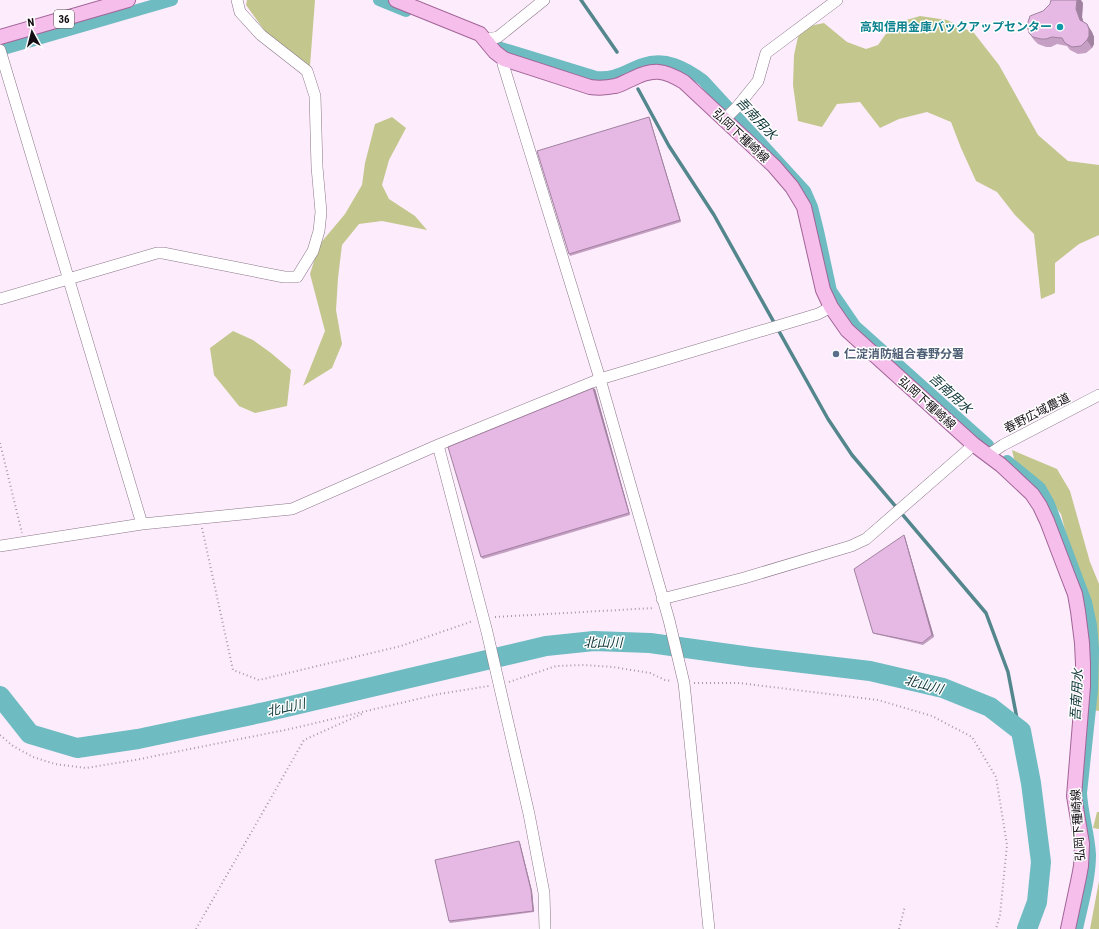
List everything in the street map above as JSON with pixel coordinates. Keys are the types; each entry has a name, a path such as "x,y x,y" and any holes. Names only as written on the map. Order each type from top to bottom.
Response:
{"main road":[{"name":"36","path":"0,37 128,0"},
{"path":"396,0 480,34 500,56"},
{"name":"弘岡下種崎線","path":"500,56 590,87 603,88 616,86 644,73 658,72 671,74 684,82 726,118 774,166 792,187 804,207 823,290 831,307 847,330 973,444 1001,465 1022,484 1032,494 1040,506 1074,594 1082,643 1083,686 1074,796 1082,844 1079,877 1068,929"}],"street":[{"path":"0,299 157,253 284,277 296,277 301,271 317,238 321,212 317,167 315,96 307,71 262,35 240,12 237,0"},
{"path":"485,41 498,37 544,0"},
{"path":"726,118 758,81 766,53 837,0"},
{"path":"1,53 142,524"},
{"path":"500,56 600,379 669,620 684,683 709,929"},
{"path":"0,546 142,524 292,509 438,445 600,379 818,314 831,307"},
{"name":"春野広域農道","path":"988,455 1003,445 1099,396"},
{"path":"664,603 851,546 866,539 973,444"},
{"path":"438,445 488,632 529,814 544,893 545,929"}],"path":[{"path":"0,443 23,543"},
{"path":"200,519 233,670 259,680 401,646 484,618 643,608 664,603"},
{"path":"0,735 13,746 33,757 56,764 86,768 135,760 290,729 498,681 526,677 556,666 584,665 613,667 650,673 665,680 684,683 740,683 878,700 932,716 972,737 996,777 1007,844 1000,915 996,929"},
{"path":"196,929 304,740 369,711"},
{"path":"899,929 905,906"}],"green space":[{"path":"247,0 315,0 310,66 270,38 246,5"},
{"path":"920,16 947,20 974,33 999,65 1038,135 1068,161 1099,165 1099,235 1079,244 1055,263 1055,293 1041,299 1034,234 1015,215 997,192 976,181 951,122 927,112 899,119 880,128 860,102 837,104 822,127 798,121 793,85 794,55 800,28 824,23 847,42 866,49 878,45 893,24"},
{"path":"392,117 406,128 389,160 382,185 389,199 415,216 427,230 382,221 359,224 342,245 336,310 342,344 332,368 303,386 325,331 310,274 319,245 345,214 362,185 365,163 375,124"},
{"path":"233,331 253,340 291,370 287,406 255,413 239,406 214,375 210,348"},
{"path":"1012,450 1057,469 1070,491 1090,562 1099,584 1099,711 1093,710 1092,671 1094,629 1083,581 1069,546 1061,514 1036,482 1014,459"},
{"path":"1097,812 1099,812 1099,829 1093,828"},
{"path":"1099,881 1099,929 1090,929"}],"building":[{"name":"高知信用金庫バックアップセンター","path":"1051,0 1077,0 1076,9 1080,20 1087,24 1089,29 1089,36 1081,46 1072,47 1065,43 1062,38 1052,37 1041,39 1033,37 1029,33 1027,25 1030,16 1043,11 1050,4"},
{"path":"649,117 680,220 569,254 537,151"},
{"path":"593,388 629,513 481,557 448,447"},
{"path":"904,535 932,635 922,643 873,633 854,569"},
{"path":"519,841 531,890 533,911 449,921 435,860"}],"waterway":[{"name":"吾南用水","path":"0,50 172,0"},
{"name":"吾南用水","path":"379,0 406,11"},
{"path":"581,0 617,52"},
{"name":"吾南用水","path":"488,44 596,77 609,77 643,64 659,61 682,67 703,80 805,191 812,207 831,291 855,326 988,445"},
{"path":"638,89 669,146 714,215 828,419 852,455 986,613 1008,672 1018,724 1021,731"},
{"name":"吾南用水","path":"1007,461 1040,488 1049,504 1086,602 1091,625 1093,649 1092,690 1081,793 1090,864 1077,929"},
{"name":"北山川","path":"0,696 30,734 77,748 138,739 265,712 546,646 594,641 650,643 870,671 943,688 990,707 1021,731 1031,783 1041,862 1037,902 1027,929"}],"place":[{"name":"高知信用金庫バックアップセンター","path":"1060,27"},
{"name":"仁淀消防組合春野分署","path":"836,354"}]}
